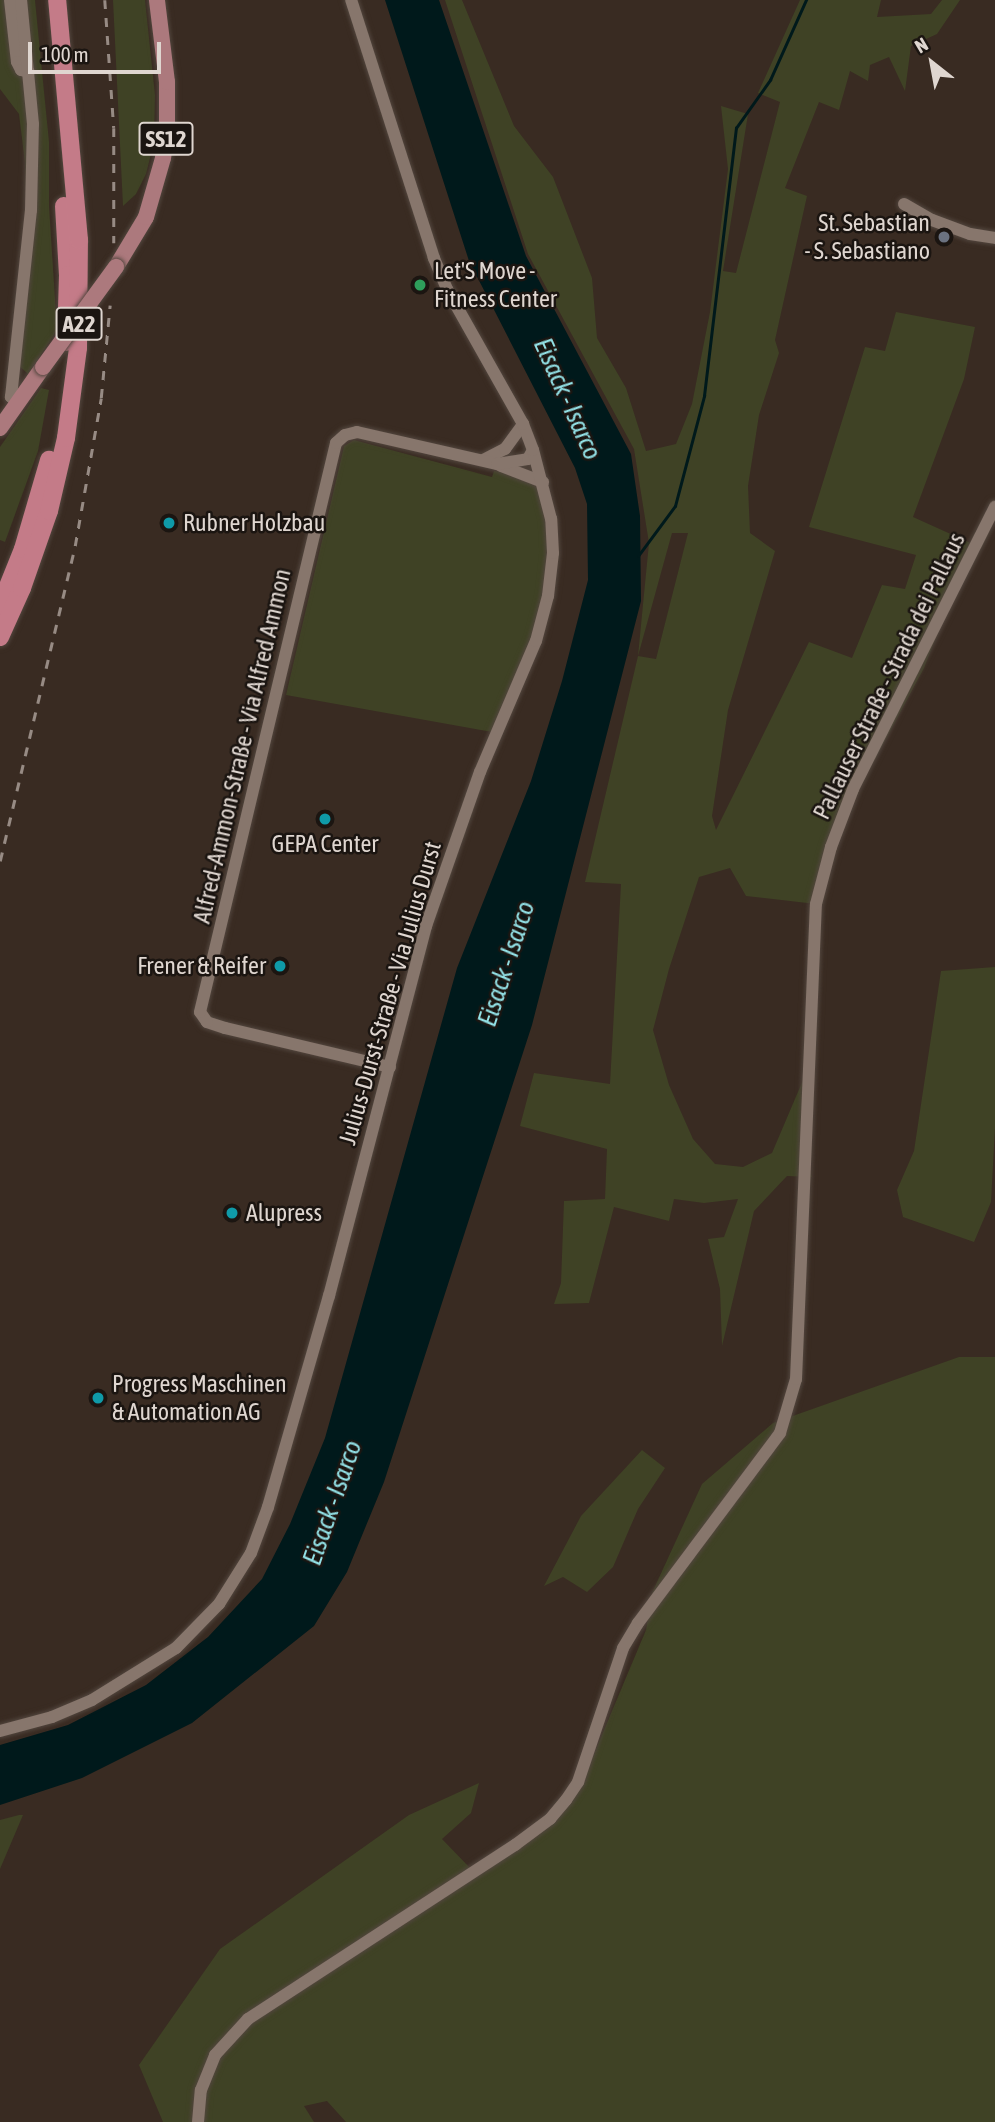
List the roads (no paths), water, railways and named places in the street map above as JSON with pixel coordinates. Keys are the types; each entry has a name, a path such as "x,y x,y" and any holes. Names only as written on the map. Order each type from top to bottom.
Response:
{"highway":[{"name":"A22","path":"0,606 23,550 46,472 66,350 66,230 44,0"},
{"name":"A22","path":"0,637 22,588 49,511 66,438 78,348 79,240 57,0"}],"main road":[{"name":"SS12","path":"0,428 116,267 146,217 163,158 167,132 167,82 157,0"}],"street":[{"path":"10,0 18,62 21,70 29,72"},
{"path":"18,402 11,397 31,210 33,124 21,0"},
{"name":"Julius-Durst-Straße - Via Julius Durst","path":"0,1731 77,1706 145,1670 201,1625 236,1580 251,1553 268,1507 329,1296 426,926 450,856 536,640 548,596 553,553 551,519 533,450 523,424 447,289 434,258 351,0"},
{"path":"904,204 970,234 995,238"},
{"path":"523,424 497,460 543,482"},
{"name":"Alfred-Ammon-Straße - Via Alfred Ammon","path":"390,1067 225,1028 207,1022 200,1012 336,443 345,435 358,432 481,460 497,460 525,446 533,450"},
{"name":"Pallauser Straße - Strada dei Pallaus","path":"198,2122 201,2090 215,2055 248,2019 515,1845 550,1819 578,1782 623,1648 644,1614 780,1433 796,1379 816,904 831,848 853,789 995,507"}],"water":[{"name":"Eisack - Isarco","path":"385,0 439,0 526,256 631,454 640,516 641,601 532,1025 384,1482 347,1572 314,1626 192,1723 82,1778 0,1805 0,1745 68,1725 146,1685 208,1637 262,1579 290,1524 325,1438 457,968 531,781 562,681 588,580 587,504 575,468 469,261"}],"waterway":[{"path":"638,556 675,506 704,396 736,128 770,80 806,0"}],"railway":[{"path":"105,0 114,128 114,243"},
{"path":"0,861 75,546 101,398 110,305"}],"place":[{"name":"St. Sebastian - S. Sebastiano","path":"944,237"},
{"name":"Let'S Move - Fitness Center","path":"420,285"},
{"name":"Rubner Holzbau","path":"169,523"},
{"name":"GEPA Center","path":"325,819"},
{"name":"Frener & Reifer","path":"280,966"},
{"name":"Alupress","path":"232,1213"},
{"name":"Progress Maschinen & Automation AG","path":"98,1398"}]}
